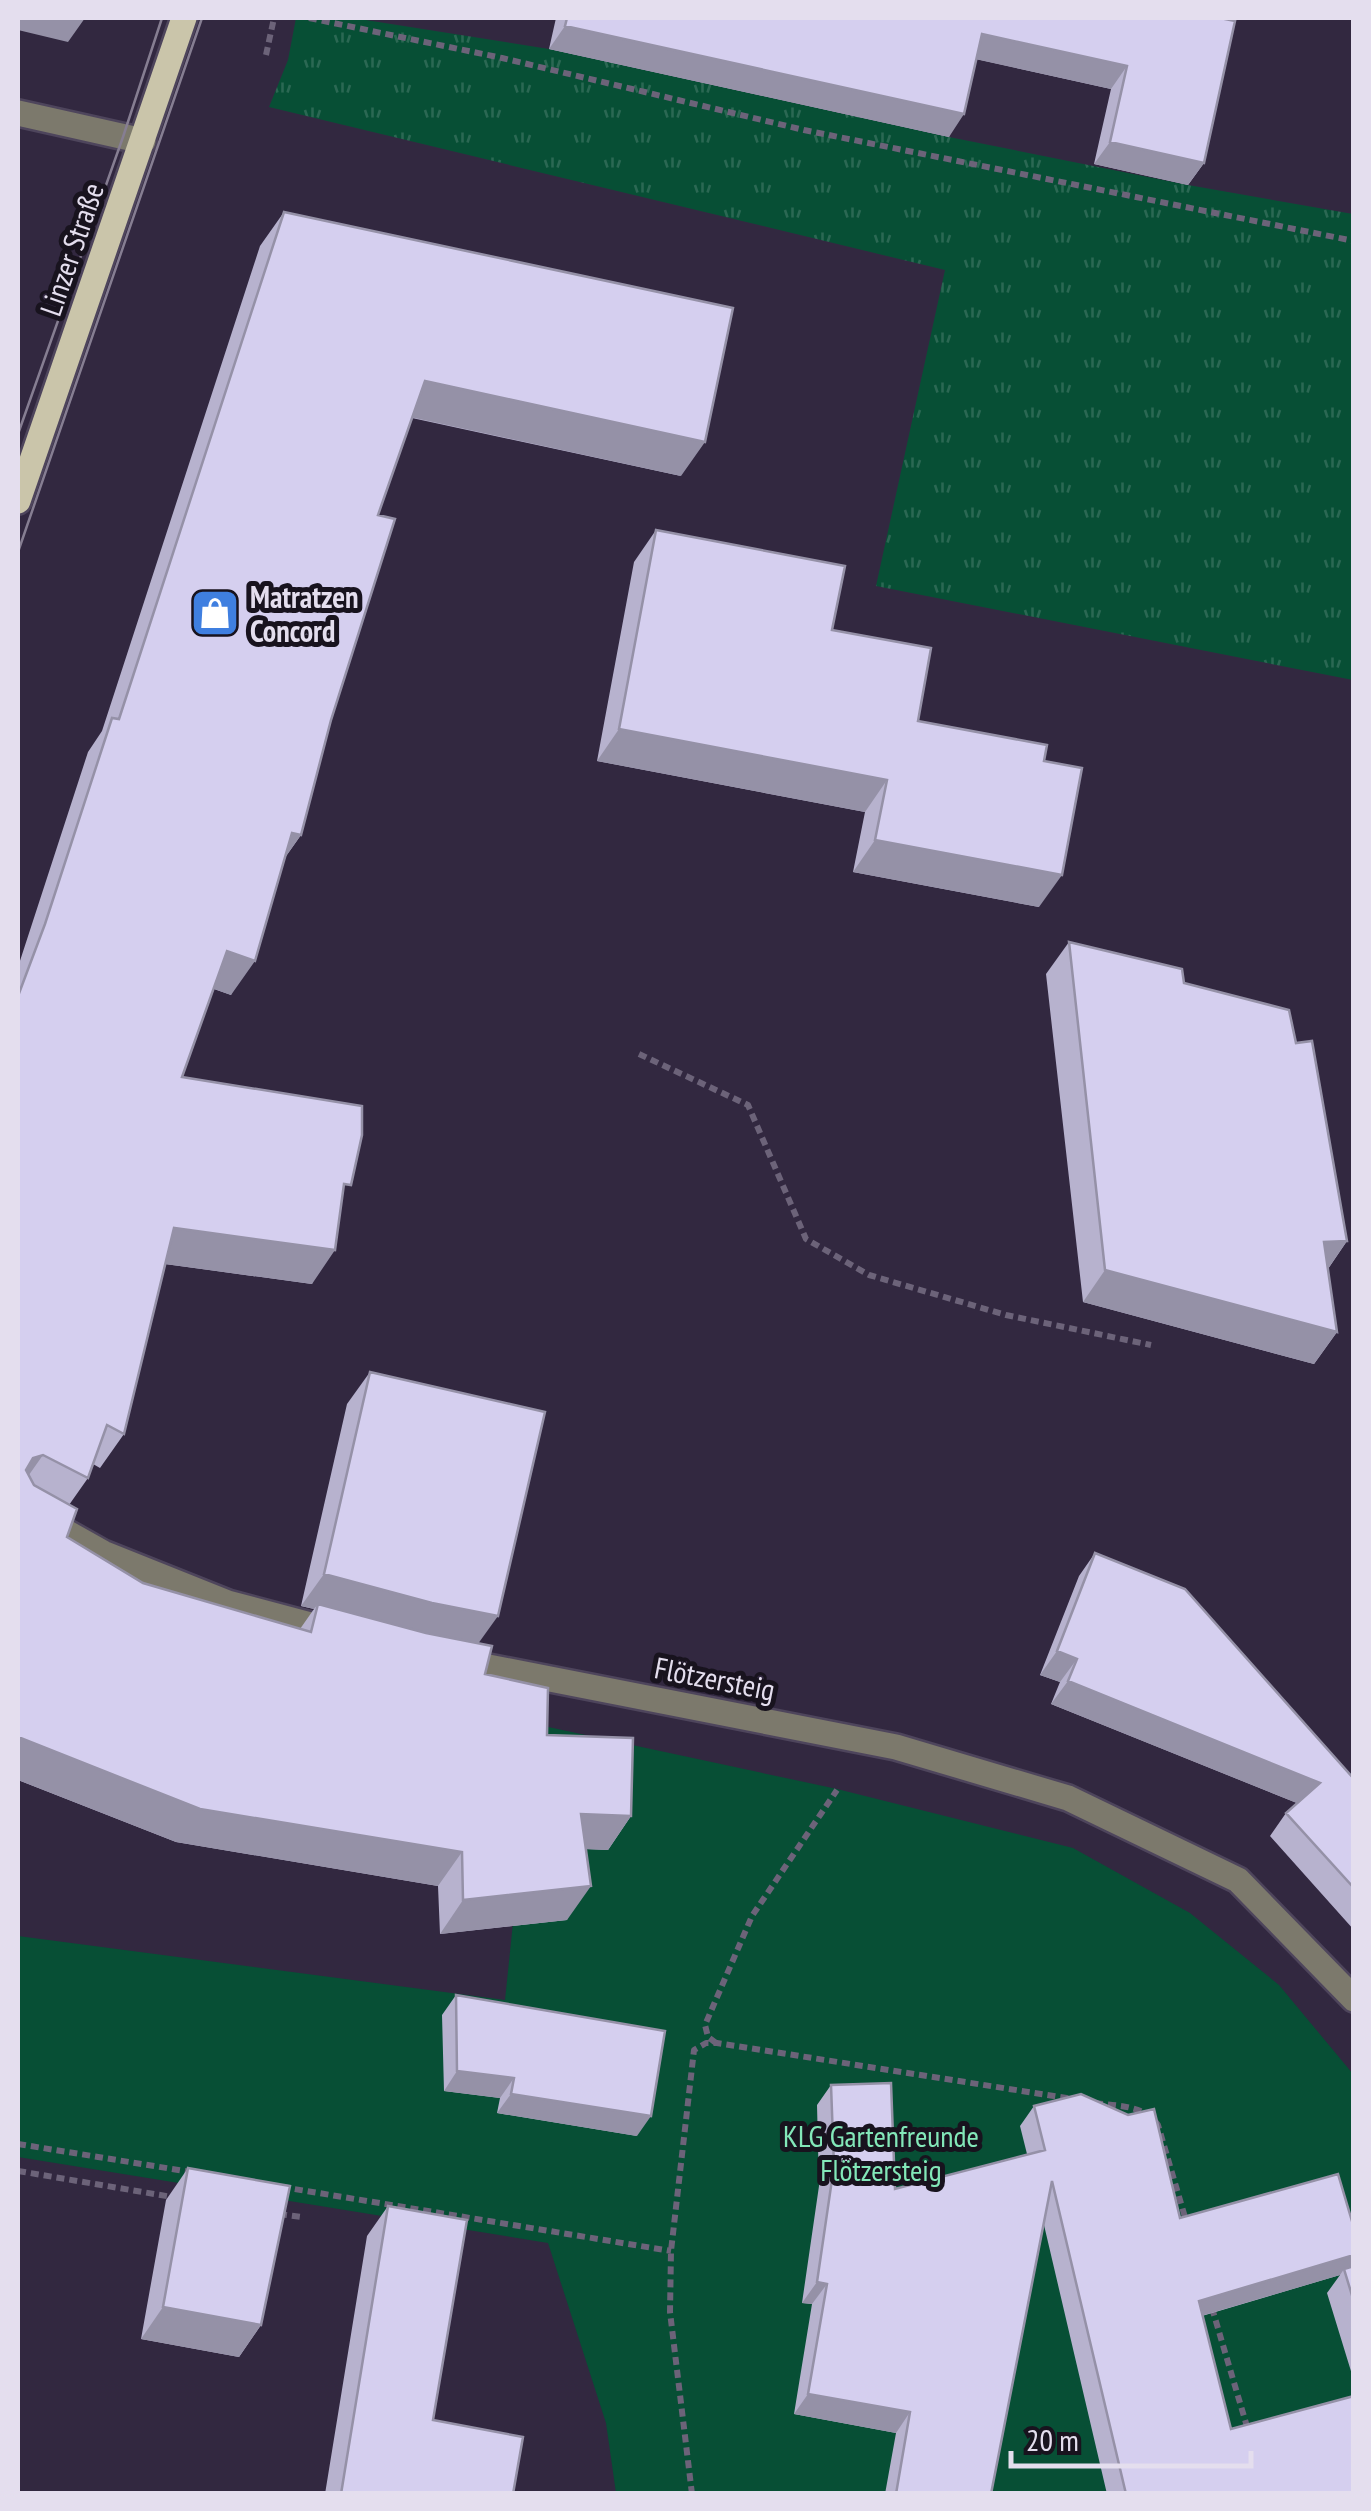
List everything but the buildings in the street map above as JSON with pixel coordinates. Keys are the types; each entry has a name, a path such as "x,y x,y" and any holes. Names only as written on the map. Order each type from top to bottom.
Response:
{"main road":[{"name":"Linzer Straße","path":"18,500 184,18"}],"street":[{"path":"18,112 143,140"},
{"path":"18,1505 103,1554 228,1603 353,1636"},
{"name":"Flötzersteig","path":"426,1655 896,1747 1068,1798 1238,1880 1354,1999"}],"path":[{"path":"266,54 274,18"},
{"path":"309,18 502,58 804,130 1354,241"},
{"path":"639,1054 748,1105 806,1238 869,1275 1006,1315 1151,1345"},
{"path":"717,2043 708,2037 705,2025 752,1916 837,1790 850,1737"},
{"path":"692,2494 670,2312 671,2250 694,2050 706,2043 1139,2110 1151,2115 1158,2125 1190,2236"},
{"path":"18,2144 210,2176"},
{"path":"18,2171 184,2199"},
{"path":"267,2185 671,2250"},
{"path":"263,2211 302,2217"},
{"path":"1206,2291 1250,2438"}],"green space":[{"path":"296,18 353,18 549,49 949,137 1353,214 1353,680 876,586 945,270 269,107 288,60"},
{"name":"KLG Gartenfreunde Flötzersteig","path":"525,1722 837,1789 1073,1848 1190,1913 1279,1985 1353,2074 1353,2493 616,2493 606,2423 548,2243 18,2157 18,1936 505,2000 520,1855"}],"tram line":[{"path":"18,434 162,18"},
{"path":"18,552 202,18"}],"place":[{"name":"Matratzen Concord","path":"215,613"}]}
